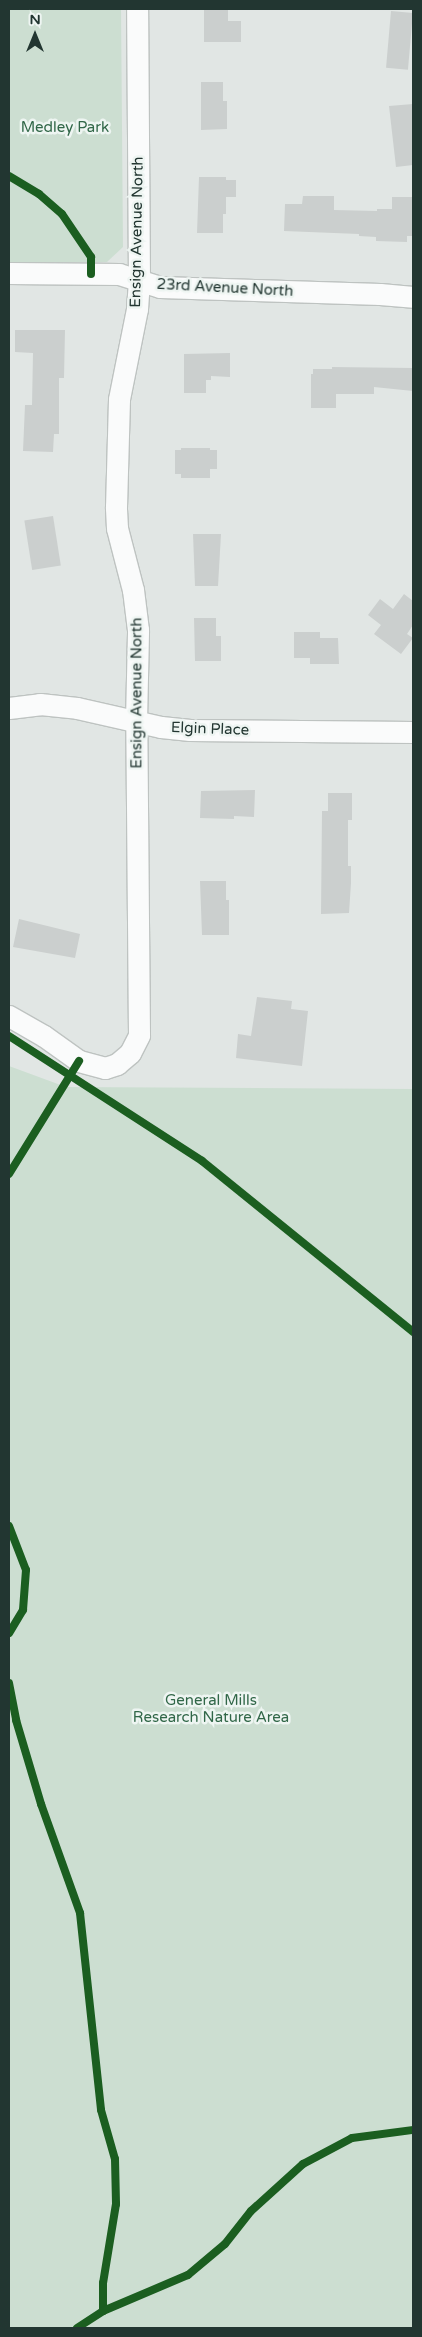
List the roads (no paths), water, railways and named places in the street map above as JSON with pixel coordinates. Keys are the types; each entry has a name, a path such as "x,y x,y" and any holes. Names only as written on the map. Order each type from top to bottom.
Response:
{"street":[{"name":"Ensign Avenue North","path":"9,1016 44,1036 79,1061 105,1068 117,1064 130,1052 139,1035 136,721 137,612 117,528 116,507 119,398 137,308 139,280 137,9"},
{"name":"23rd Avenue North","path":"9,274 119,274 160,287 380,294 413,297"},
{"name":"Elgin Place","path":"9,708 40,704 77,708 161,727 190,730 413,732"}],"park label":[{"name":"Medley Park","path":"65,128"},
{"name":"General Mills Research Nature Area","path":"211,1708"}]}
